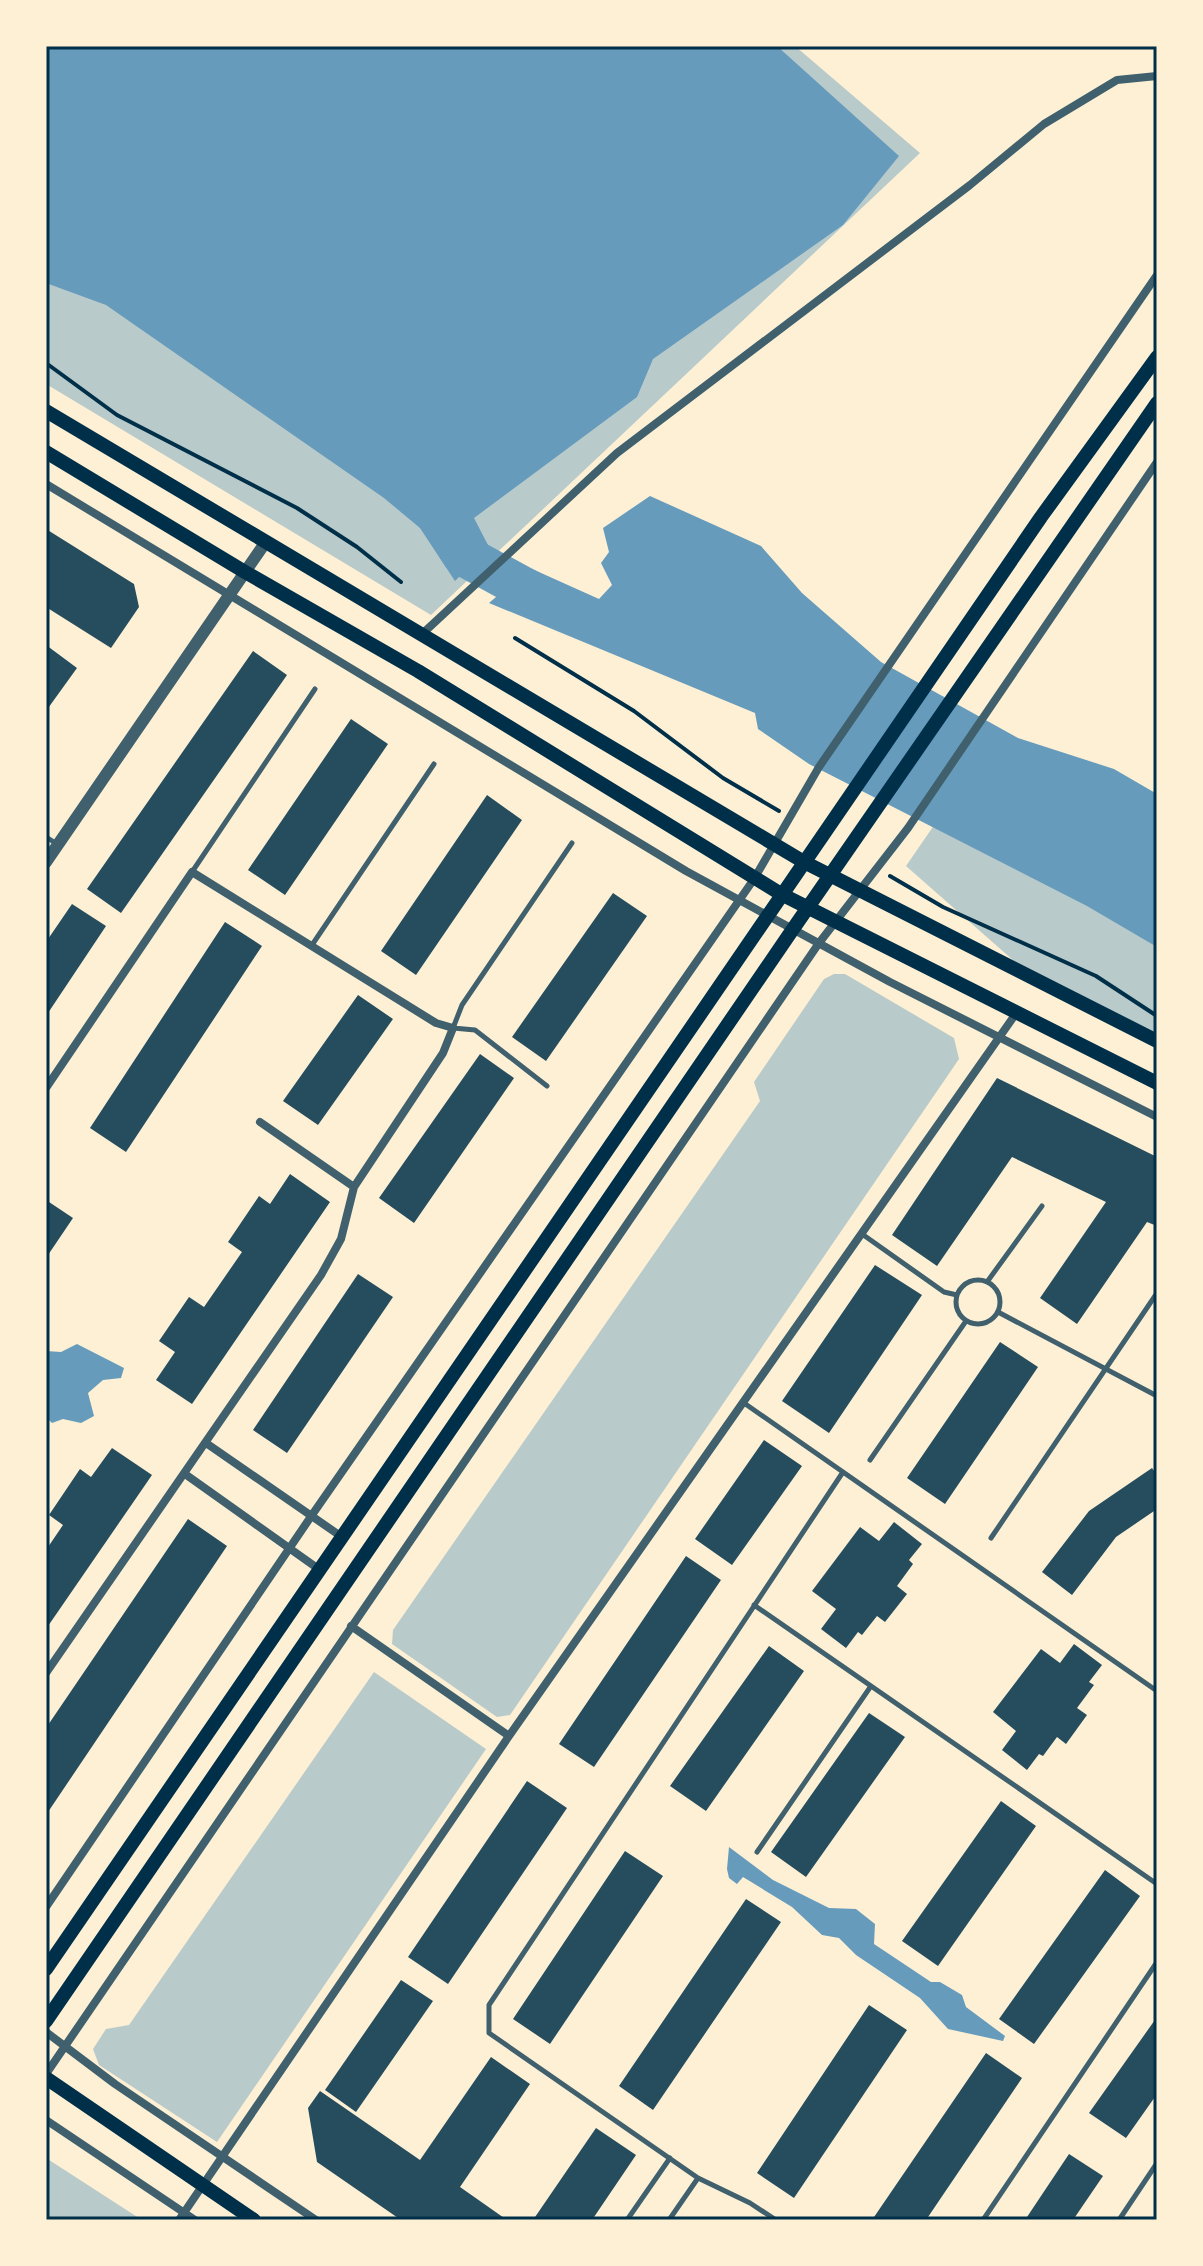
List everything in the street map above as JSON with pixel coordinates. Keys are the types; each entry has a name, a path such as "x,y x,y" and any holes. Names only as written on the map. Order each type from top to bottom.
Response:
{"main road":[{"path":"46,1969 781,894 1041,517 1157,357"},
{"path":"46,2021 807,908 1157,403"},
{"path":"46,411 804,862 1157,1041"},
{"path":"46,452 245,572 418,671 754,879 1157,1083"},
{"path":"46,2076 254,2220"}],"street":[{"path":"421,635 617,453 970,185 1044,124 1117,80 1157,76"},
{"path":"46,1907 312,1515 754,879 819,767 1157,275"},
{"path":"46,2076 819,943 908,828 1157,462"},
{"path":"46,484 686,871 890,982 1157,1117"},
{"path":"46,862 265,543"},
{"path":"46,1088 192,872 436,1023 453,1028 443,1053 354,1187 341,1239 321,1275 46,1673"},
{"path":"179,2220 509,1736 1018,1012"},
{"path":"260,1122 354,1187"},
{"path":"206,1443 342,1537"},
{"path":"185,1474 320,1570"},
{"path":"351,1626 509,1736"},
{"path":"46,2032 115,2084 316,2220"},
{"path":"46,2120 195,2220"}],"lane":[{"path":"192,872 315,689"},
{"path":"312,945 434,764"},
{"path":"46,837 58,845"},
{"path":"547,1086 475,1030 453,1028 462,1005 572,843"},
{"path":"987,1282 1042,1206"},
{"path":"862,1234 944,1292 957,1295"},
{"path":"987,1282 997,1291 998,1312 987,1323 966,1321 957,1309 957,1295 966,1284 987,1282"},
{"path":"991,1538 1157,1293"},
{"path":"998,1312 1157,1396"},
{"path":"870,1460 966,1321"},
{"path":"743,1403 1157,1691"},
{"path":"776,2220 750,2203 698,2178 489,2033 489,2005 843,1472"},
{"path":"754,1605 1157,1884"},
{"path":"757,1852 871,1686"},
{"path":"983,2220 1157,1962"},
{"path":"627,2220 670,2158"},
{"path":"1119,2220 1157,2163"},
{"path":"669,2220 698,2178"}],"path":[{"path":"46,363 117,415 297,508 357,547 401,582"}],"shaded area":[{"path":"46,46 795,46 920,153 431,615 46,384"},
{"path":"992,741 1157,801 1157,1041 1038,982 906,866"},
{"path":"834,974 845,974 954,1038 959,1059 510,1715 497,1717 392,1644 393,1630 760,1101 754,1082 824,979"},
{"path":"374,1672 486,1749 217,2142 99,2065 93,2049 106,2029 129,2025"},
{"path":"46,2158 142,2220 46,2220"}],"water":[{"path":"46,46 777,46 899,156 843,225 653,359 637,397 474,518 489,547 455,581 420,528 384,498 106,305 46,283"},
{"path":"650,496 761,546 802,593 881,662 1018,738 1114,769 1157,794 1157,947 1087,906 809,764 758,729 755,713 489,603 530,568 599,599 612,585 601,563 609,552 603,528"},
{"path":"77,1344 124,1368 121,1378 103,1380 88,1393 94,1416 81,1423 63,1419 52,1423 46,1417 46,1351 61,1352"},
{"path":"729,1847 773,1880 829,1908 856,1909 875,1924 874,1944 931,1982 940,1982 962,1995 966,2007 1005,2036 1003,2041 948,2029 920,1998 856,1955 839,1938 822,1935 792,1907 743,1877 737,1884 729,1878 727,1869"}],"building":[{"path":"46,529 134,584 139,607 111,648 46,607"},
{"path":"46,645 77,668 46,711"},
{"path":"253,651 287,675 121,913 87,889"},
{"path":"351,719 388,744 285,895 248,870"},
{"path":"487,795 522,820 416,975 381,951"},
{"path":"613,893 647,916 546,1061 512,1037"},
{"path":"72,904 106,926 46,1016 46,942"},
{"path":"225,922 262,946 126,1152 90,1128"},
{"path":"358,995 393,1019 318,1125 283,1101"},
{"path":"480,1054 514,1078 414,1223 379,1198"},
{"path":"997,1078 1157,1157 1157,1226 1147,1222 1077,1324 1040,1298 1106,1202 1012,1157 937,1266 892,1235"},
{"path":"290,1174 330,1202 192,1404 156,1380 175,1352 159,1341 189,1297 204,1307 242,1252 228,1242 259,1196 270,1204"},
{"path":"46,1200 73,1218 46,1258"},
{"path":"875,1265 922,1295 829,1433 782,1401"},
{"path":"358,1274 393,1297 287,1453 253,1430"},
{"path":"1000,1342 1038,1367 945,1504 907,1478"},
{"path":"764,1440 802,1466 732,1565 695,1539"},
{"path":"112,1448 152,1475 46,1629 46,1550 63,1525 49,1515 80,1469 91,1477"},
{"path":"1152,1468 1157,1475 1157,1509 1116,1537 1072,1595 1042,1572 1089,1511"},
{"path":"188,1519 227,1546 46,1815 46,1728"},
{"path":"894,1522 922,1544 909,1560 913,1564 897,1586 907,1594 885,1622 877,1616 862,1635 858,1632 846,1648 821,1629 836,1609 812,1591 860,1527 879,1541"},
{"path":"686,1556 721,1580 594,1767 559,1744"},
{"path":"1074,1644 1102,1665 1089,1682 1094,1685 1077,1708 1087,1715 1066,1744 1057,1737 1043,1756 1039,1754 1027,1770 1002,1750 1016,1731 993,1712 1041,1649 1060,1663"},
{"path":"769,1646 804,1671 706,1811 670,1786"},
{"path":"869,1713 905,1737 806,1877 771,1852"},
{"path":"527,1781 567,1808 448,1984 408,1957"},
{"path":"1001,1801 1036,1826 938,1966 902,1941"},
{"path":"625,1851 663,1876 550,2044 513,2019"},
{"path":"1105,1870 1140,1896 1034,2044 999,2019"},
{"path":"746,1899 781,1922 653,2110 619,2086"},
{"path":"401,1980 433,2001 356,2112 325,2090"},
{"path":"869,2005 907,2030 794,2198 757,2173"},
{"path":"1157,2017 1157,2094 1126,2138 1089,2113"},
{"path":"986,2053 1022,2078 926,2220 872,2220"},
{"path":"491,2057 530,2084 460,2187 507,2220 401,2220 317,2162 308,2108 320,2091 420,2160"},
{"path":"596,2128 636,2155 592,2220 533,2220"},
{"path":"1069,2154 1103,2176 1073,2220 1025,2220"}],"waterway":[{"path":"441,520 463,555 564,610"}]}
